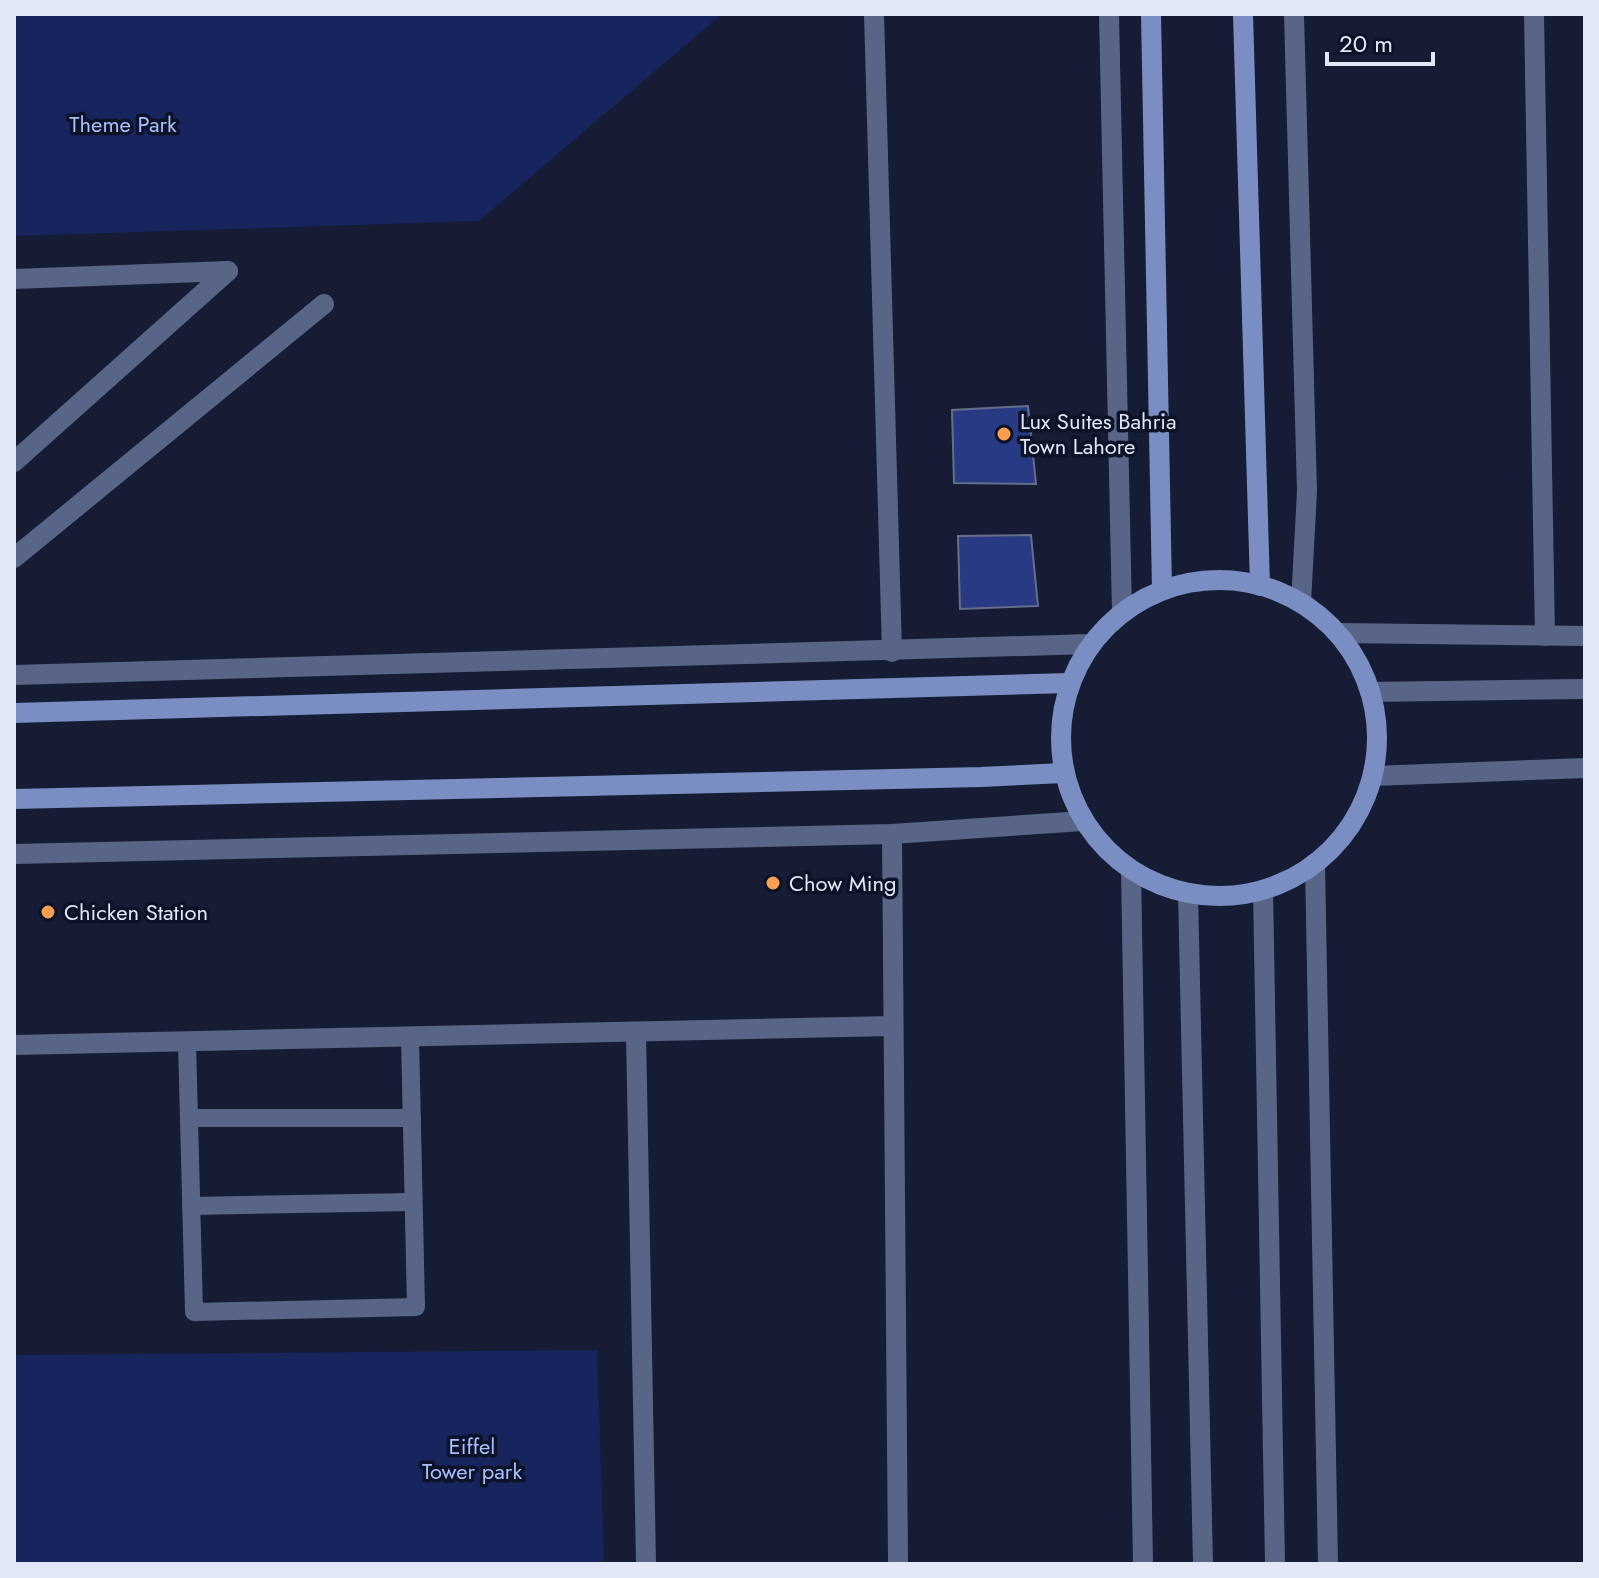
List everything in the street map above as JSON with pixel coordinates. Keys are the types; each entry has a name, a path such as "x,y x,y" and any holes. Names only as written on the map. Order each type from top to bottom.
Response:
{"street":[{"path":"874,14 892,652"},
{"path":"1109,14 1122,612"},
{"path":"1151,14 1162,590"},
{"path":"1243,14 1260,586"},
{"path":"1294,14 1307,491 1301,603"},
{"path":"1534,14 1545,636"},
{"path":"14,279 228,271 14,462"},
{"path":"14,558 324,304"},
{"path":"1211,580 1260,586 1301,603 1338,633 1357,661 1370,692 1376,719 1377,748 1373,776 1360,809 1341,839 1315,863 1263,890 1226,896 1188,893 1131,870 1104,848 1083,821 1063,773 1059,727 1069,683 1090,644 1122,612 1162,590 1211,580"},
{"path":"1338,633 1585,636"},
{"path":"14,675 1090,644"},
{"path":"14,713 1069,683"},
{"path":"1370,692 1585,689"},
{"path":"1373,776 1585,768"},
{"path":"14,799 1063,773"},
{"path":"14,854 892,834 1083,821"},
{"path":"892,834 898,1564"},
{"path":"1315,863 1328,1564"},
{"path":"1131,870 1143,1564"},
{"path":"1263,890 1275,1564"},
{"path":"1188,893 1203,1564"},
{"path":"14,1045 892,1026"},
{"path":"636,1032 646,1564"}],"lane":[{"path":"187,1042 194,1312 416,1307 410,1037"},
{"path":"189,1118 412,1118"},
{"path":"191,1206 413,1202"}],"green space":[{"name":"Theme Park","path":"14,14 722,14 479,221 14,236"},
{"name":"Eiffel Tower park","path":"597,1350 604,1564 14,1564 14,1355"}],"building":[{"path":"1028,406 1036,484 954,483 952,410"},
{"path":"1031,535 1038,606 960,609 958,536"}],"place":[{"name":"Lux Suites Bahria Town Lahore","path":"1004,434"},
{"name":"Chow Ming","path":"773,883"},
{"name":"Chicken Station","path":"48,912"}]}
